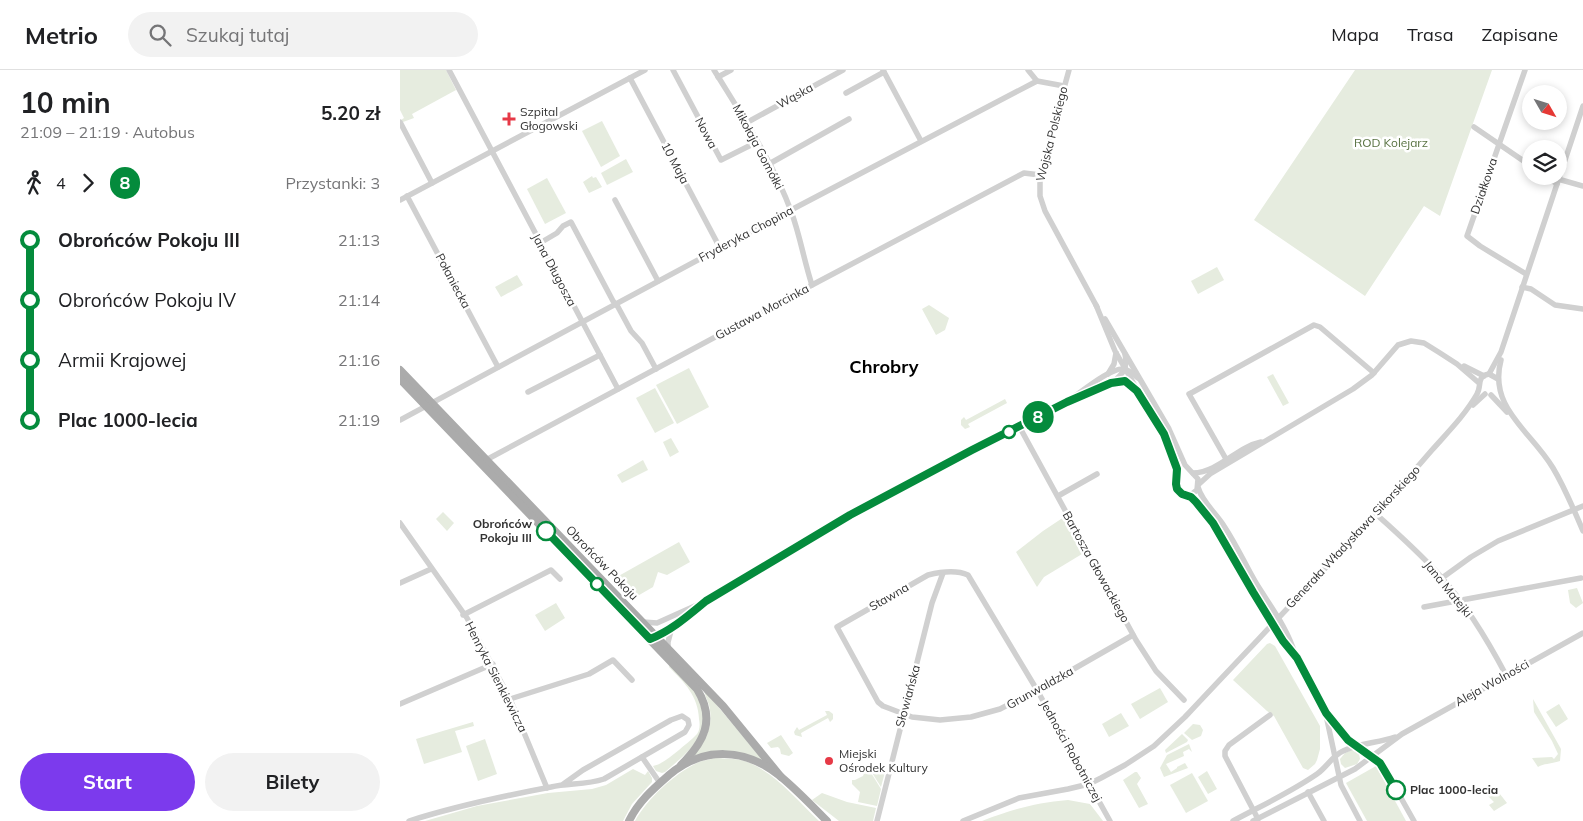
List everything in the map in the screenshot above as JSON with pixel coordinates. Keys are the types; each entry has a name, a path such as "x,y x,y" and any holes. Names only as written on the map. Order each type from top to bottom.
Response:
{"main road":[{"name":"Obrońców Pokoju","path":"400,370 429,405 727,710 781,776"},
{"name":"Obrońców Pokoju","path":"400,378 486,460 642,622 697,688 705,704 707,721 704,735 694,751 681,766"},
{"path":"629,821 640,803 681,766 708,756 732,754 760,763 781,776 827,821"}],"street":[{"name":"Jana Długosza","path":"449,70 618,389"},
{"path":"400,200 645,70"},
{"name":"Nowa","path":"673,70 721,160 757,142"},
{"name":"Mikołaja Gomółki","path":"714,70 769,164 790,210 812,285"},
{"path":"718,77 731,70"},
{"name":"Wąska","path":"746,123 843,70"},
{"path":"1028,70 1037,81 1064,86"},
{"name":"Wojska Polskiego","path":"1068,70 1040,175 1040,196 1045,211 1096,305 1173,437 1184,463 1192,473"},
{"name":"Działkowa","path":"1525,70 1467,236 1526,274"},
{"path":"846,93 883,71 921,141"},
{"name":"10 Maja","path":"630,78 720,248"},
{"name":"Fryderyka Chopina","path":"400,420 790,210 1037,81"},
{"path":"1567,154 1583,106"},
{"path":"769,164 849,119"},
{"path":"400,122 432,183"},
{"path":"1474,127 1522,160"},
{"name":"Gustawa Morcinka","path":"486,460 812,285 1024,174 1040,175"},
{"path":"1567,183 1583,186"},
{"path":"1479,386 1494,367 1502,348 1557,185"},
{"name":"Połaniecka","path":"407,196 498,367"},
{"path":"615,200 658,281"},
{"path":"540,243 558,233 563,226 570,222 631,331 642,343 656,369"},
{"path":"1522,286 1531,289 1555,305 1583,309"},
{"name":"Wojska Polskiego","path":"1096,305 1116,353 1164,434 1175,462 1177,478"},
{"path":"1226,460 1189,394 1314,325 1320,327 1374,373"},
{"path":"1186,495 1194,493 1210,474 1354,389 1374,373 1395,348 1404,342 1424,343 1457,364 1498,379"},
{"path":"1502,348 1498,372 1499,389 1511,415"},
{"path":"1111,383 1125,369 1126,363 1123,349"},
{"path":"1106,375 1114,364 1116,353"},
{"path":"528,392 600,355"},
{"path":"1457,364 1511,415 1542,452 1553,468 1583,531"},
{"path":"1067,402 1106,375 1125,369 1132,373 1145,387"},
{"path":"642,622 657,623 706,601 850,515 1067,402 1111,383 1125,381 1137,391"},
{"name":"Generała Władysława Sikorskiego","path":"963,821 1019,798 1089,784 1125,765 1164,737 1376,514 1464,413 1477,395 1479,386"},
{"path":"1488,394 1496,393 1499,389"},
{"name":"Generała Władysława Sikorskiego","path":"1464,413 1488,394"},
{"name":"Bartosza Głowackiego","path":"1019,426 1133,635 1156,671 1184,700"},
{"path":"1263,442 1252,444 1206,471 1182,473 1177,478 1177,489 1196,502 1213,523 1273,624 1297,658 1326,713 1345,737 1383,766 1414,821"},
{"path":"1192,473 1197,477 1202,496 1226,528 1256,583 1290,637 1297,658"},
{"path":"1058,496 1097,474"},
{"path":"1442,578 1471,557 1498,542 1583,506"},
{"name":"Jana Matejki","path":"1376,514 1442,578 1477,624 1506,675"},
{"name":"Henryka Sienkiewicza","path":"400,523 493,664 510,699 547,788"},
{"path":"400,583 432,569"},
{"path":"463,616 552,570 560,579"},
{"name":"Stawna","path":"837,627 924,578 942,573"},
{"name":"Jedności Robotniczej","path":"942,573 960,573 971,578 1037,690 1110,821"},
{"name":"Słowiańska","path":"877,821 932,603 942,573"},
{"path":"1424,607 1581,578"},
{"path":"653,636 672,627 706,601"},
{"path":"653,636 666,620"},
{"path":"668,649 672,627"},
{"name":"Grunwaldzka","path":"837,627 878,702 912,717 936,720 971,717 1000,709 1133,635"},
{"name":"Aleja Wolności","path":"1334,756 1356,746 1381,742 1402,734 1583,633"},
{"path":"510,699 589,674 613,660 632,680"},
{"path":"400,704 493,664"},
{"path":"1326,713 1341,788 1360,821"},
{"path":"1270,715 1225,750 1225,756 1253,810 1256,820 1338,778"},
{"path":"409,821 483,800 604,779 685,732 690,725 688,720 682,716 671,720 599,761 562,785"},
{"name":"Aleja Wolności","path":"1338,778 1373,757 1402,734"},
{"path":"642,756 660,783"},
{"path":"1233,821 1319,773 1334,756"},
{"path":"1308,792 1324,821"}],"green space":[{"path":"400,70 446,70 456,90 412,114 414,118 403,122 401,120 404,118 400,110"},
{"name":"ROD Kolejarz","path":"1355,70 1492,70 1440,216 1424,206 1365,296 1254,220"},
{"path":"602,121 620,156 601,167 582,131"},
{"path":"626,159 633,172 607,185 601,173"},
{"path":"592,176 593,178 596,177 602,187 589,193 583,182"},
{"path":"547,178 566,213 545,224 527,189"},
{"path":"1217,267 1224,280 1198,294 1191,281"},
{"path":"517,275 523,285 501,297 495,287"},
{"path":"929,305 949,318 945,330 936,335 922,309"},
{"path":"689,368 709,407 677,424 656,385"},
{"path":"1273,374 1289,403 1283,406 1267,377"},
{"path":"655,388 674,423 655,433 636,398"},
{"path":"1005,399 1007,403 968,424 970,427 965,429 961,425 961,420 964,417 966,420"},
{"path":"671,438 679,452 670,457 663,442"},
{"path":"643,460 648,470 622,483 617,475"},
{"path":"443,512 454,523 447,531 436,519"},
{"path":"1064,517 1082,554 1044,577 1037,587 1016,552"},
{"path":"679,542 690,562 667,575 658,572 653,587 634,598 615,578"},
{"path":"1577,588 1583,603 1576,608 1570,603 1568,590"},
{"path":"556,603 565,618 545,631 535,615"},
{"path":"1270,643 1275,646 1320,726 1320,749 1317,760 1308,770 1303,768 1274,716 1233,680"},
{"path":"670,664 687,680 701,700 704,722 701,732 689,750 662,773 656,771 653,766 664,762 679,750 697,734 700,727 696,703 690,690 669,667"},
{"path":"1160,688 1168,702 1140,719 1131,704"},
{"path":"704,690 761,760 728,751 693,756 702,745 710,726 709,705"},
{"path":"1533,699 1561,749 1560,761 1538,767 1532,758 1552,757 1554,759 1558,754 1534,712"},
{"path":"1559,704 1568,719 1556,727 1546,712"},
{"path":"825,711 833,714 833,719 830,722 828,718 801,733 802,737 795,735 794,732 797,727 799,730 827,715"},
{"path":"1121,713 1129,726 1109,737 1102,724"},
{"path":"473,722 474,726 455,731 462,752 424,764 416,739"},
{"path":"1193,724 1200,725 1203,730 1201,736 1192,740 1184,733"},
{"path":"1182,734 1188,740 1187,742 1166,753 1165,750"},
{"path":"781,735 793,753 789,756 781,754 778,747 771,748 767,743"},
{"path":"485,739 497,774 478,781 466,746"},
{"path":"1189,744 1192,752 1189,749 1183,752 1184,756 1166,764 1171,772 1185,763 1188,768 1164,777 1160,768 1167,755"},
{"path":"1352,750 1359,754 1360,759 1357,764 1345,768 1341,764 1340,759 1345,753"},
{"path":"715,758 742,760 760,768 787,789 819,821 635,821 647,804 670,780 699,762"},
{"path":"872,764 884,768 885,772 881,787 869,768 869,765"},
{"path":"1376,766 1406,821 1367,821 1346,783"},
{"path":"868,768 881,789 877,806 858,802 860,792 852,784 852,780 863,776"},
{"path":"633,769 645,775 648,771 652,782 632,804 623,821 425,821 477,806 548,793 592,789 606,785"},
{"path":"1207,771 1217,789 1208,794 1198,777"},
{"path":"1135,772 1141,778 1137,784 1148,804 1139,808 1123,780"},
{"path":"1192,773 1208,801 1186,813 1170,785"},
{"path":"1492,787 1496,789 1507,803 1494,811 1489,805 1494,802 1485,793"},
{"path":"822,793 847,802 876,808 873,821 839,821 812,800"},
{"path":"1068,800 1090,804 1103,821 982,821 1024,807"}],"bus line":[{"name":"8","path":"546,531 650,639 688,616 706,601 850,515 1065,403 1111,383 1125,381 1130,383 1137,391 1164,434 1177,469 1177,489 1196,502 1223,538 1283,641 1297,658 1326,713 1348,740 1383,766 1396,790"}],"place":[{"name":"Szpital Głogowski","path":"509,119"},
{"name":"Obrońców Pokoju III","path":"546,531"},
{"name":"Miejski Ośrodek Kultury","path":"829,761"},
{"name":"Plac 1000-lecia","path":"1396,790"}],"district":[{"name":"Chrobry","path":"884,367"}]}
